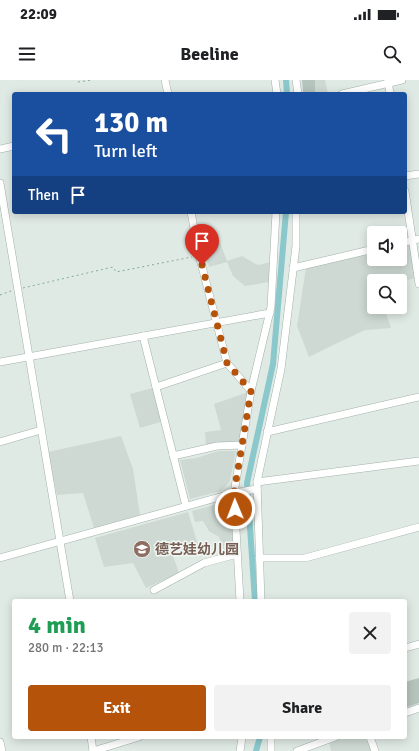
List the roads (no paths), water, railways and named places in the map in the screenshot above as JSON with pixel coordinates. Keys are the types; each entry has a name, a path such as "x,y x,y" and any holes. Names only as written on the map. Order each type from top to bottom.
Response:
{"street":[{"path":"165,80 168,92"},
{"path":"275,80 277,92"},
{"path":"296,80 298,92"},
{"path":"349,92 388,81 402,80"},
{"path":"388,81 390,92"},
{"path":"0,149 12,146"},
{"path":"407,176 419,174"},
{"path":"0,183 40,430 70,599"},
{"path":"407,200 416,240 419,284"},
{"path":"191,214 199,256 215,322 227,363 251,391"},
{"path":"240,599 234,493 251,391 270,312 276,214"},
{"path":"261,599 257,482 281,369 293,268 296,214"},
{"path":"293,268 367,251"},
{"path":"0,362 270,312"},
{"path":"143,336 186,506"},
{"path":"156,387 227,363"},
{"path":"267,432 419,397"},
{"path":"0,442 40,430"},
{"path":"174,456 217,446 242,445"},
{"path":"257,482 419,461"},
{"path":"0,558 234,493 257,489"},
{"path":"259,558 305,558 419,527"},
{"path":"154,590 204,563 237,554"},
{"path":"407,647 419,644"},
{"path":"407,712 419,708"},
{"path":"91,739 93,751 132,739"},
{"path":"240,751 242,739"},
{"path":"271,739 271,751"},
{"path":"297,751 330,739"},
{"path":"371,739 375,751"},
{"path":"0,742 2,751"}],"waterway":[{"path":"286,80 287,92"},
{"path":"255,599 247,483 273,364 286,214"},
{"path":"256,751 259,739"}],"place":[{"name":"德艺娃幼儿园","path":"142,549"}]}
